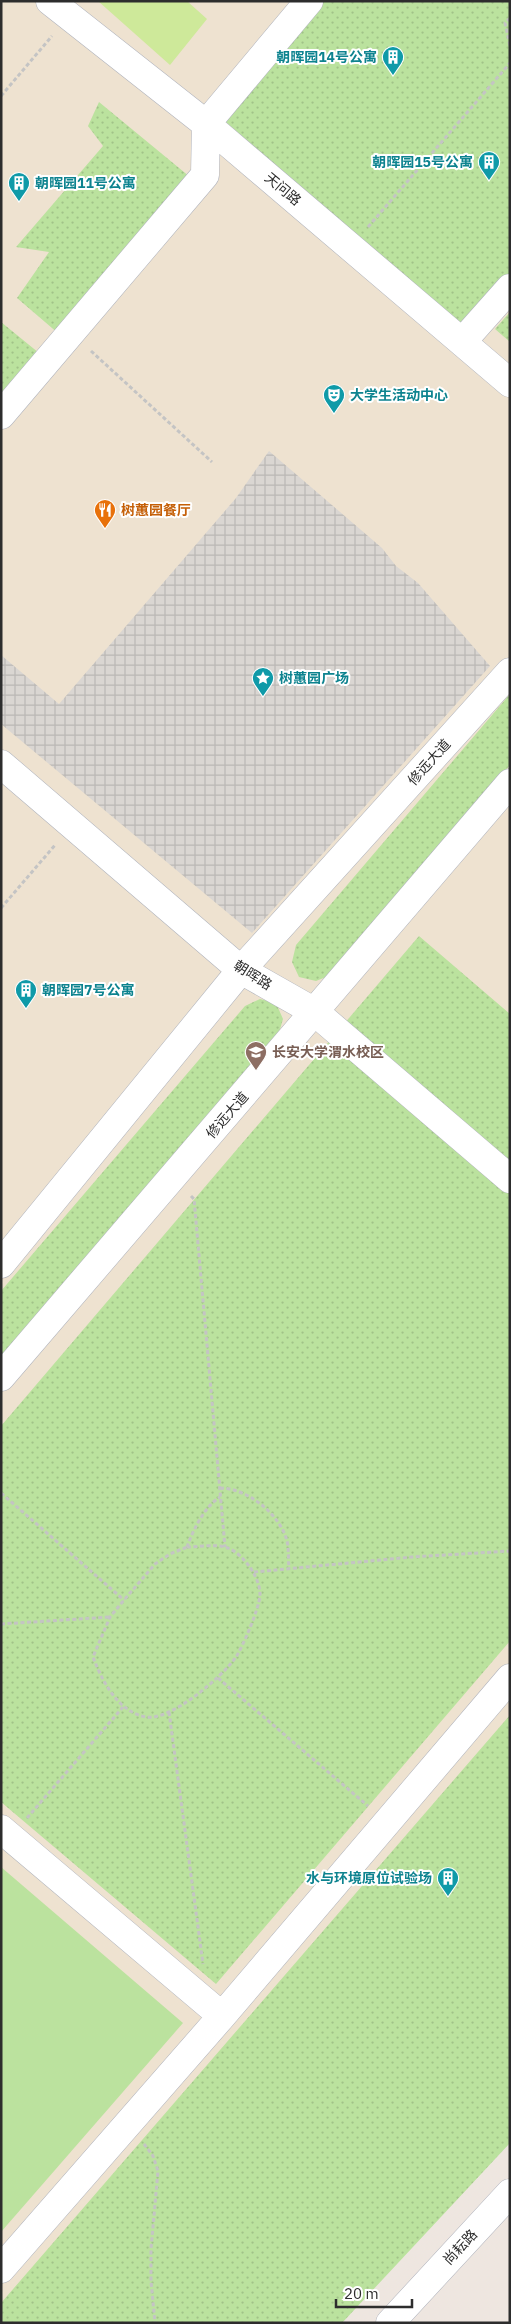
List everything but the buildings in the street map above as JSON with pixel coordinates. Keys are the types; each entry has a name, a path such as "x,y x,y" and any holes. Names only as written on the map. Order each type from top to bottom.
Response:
{"street":[{"path":"1,415 205,175 206,124 310,1"},
{"name":"天问路","path":"60,9 206,124 510,383"},
{"path":"462,342 510,288"},
{"name":"修远大道","path":"1,1264 240,970 510,672"},
{"name":"朝晖路","path":"1,764 240,970 315,1012 510,1179"},
{"name":"修远大道","path":"1,1377 510,783"},
{"path":"1,2269 222,2016 510,1678"},
{"path":"6,1833 222,2016"},
{"name":"尚耘路","path":"390,2323 510,2193"}],"path":[{"path":"1,96 60,9"},
{"path":"510,18 505,23 510,46"},
{"path":"351,247 510,62"},
{"path":"72,333 212,462"},
{"path":"1,908 72,826"},
{"path":"172,1179 194,1199 225,1547"},
{"path":"220,1488 234,1488 257,1502 280,1523 287,1541 289,1568"},
{"path":"1,1493 124,1600"},
{"path":"187,1547 190,1537 212,1502 220,1497"},
{"path":"187,1547 225,1547 242,1557 254,1572 260,1594 252,1624 236,1657 218,1678 196,1696 169,1712 147,1717 123,1707 101,1678 93,1657 110,1617 124,1600 155,1564 170,1554 187,1547"},
{"path":"254,1572 510,1550"},
{"path":"1,1624 110,1617"},
{"path":"218,1678 387,1822"},
{"path":"6,1833 123,1707"},
{"path":"169,1712 204,1970"},
{"path":"125,2127 143,2142 153,2156 158,2171 150,2249 155,2323"}],"shaded area":[{"name":"长安大学渭水校区","path":"1,1 510,1 510,2141 1,2323"},
{"name":"树蕙园广场","path":"269,451 382,548 396,566 418,583 490,666 252,933 1,724 1,655 59,704 236,498"}],"green space":[{"path":"98,1 187,1 207,19 170,65"},
{"path":"322,1 510,1 510,275 465,329 221,118"},
{"path":"99,102 190,177 59,334 17,298 49,252 16,247 103,146 88,126"},
{"path":"510,312 510,342 495,329"},
{"path":"1,322 39,353 1,399"},
{"path":"510,694 510,765 331,975 316,981 299,977 292,962 296,945"},
{"path":"419,936 510,1014 510,1641 216,1984 1,1802 1,1426"},
{"path":"260,999 276,1003 283,1019 278,1036 1,1362 1,1291 245,1006"},
{"path":"510,1715 510,2143 342,2323 1,2323 1,2303"},
{"path":"1,1867 183,2023 1,2232"}],"place":[{"name":"朝晖园14号公寓","path":"393,76"},
{"name":"朝晖园15号公寓","path":"489,181"},
{"name":"朝晖园11号公寓","path":"19,202"},
{"name":"大学生活动中心","path":"334,414"},
{"name":"树蕙园餐厅","path":"105,529"},
{"name":"树蕙园广场","path":"263,697"},
{"name":"朝晖园7号公寓","path":"26,1009"},
{"name":"长安大学渭水校区","path":"256,1071"},
{"name":"水与环境原位试验场","path":"448,1897"}]}
